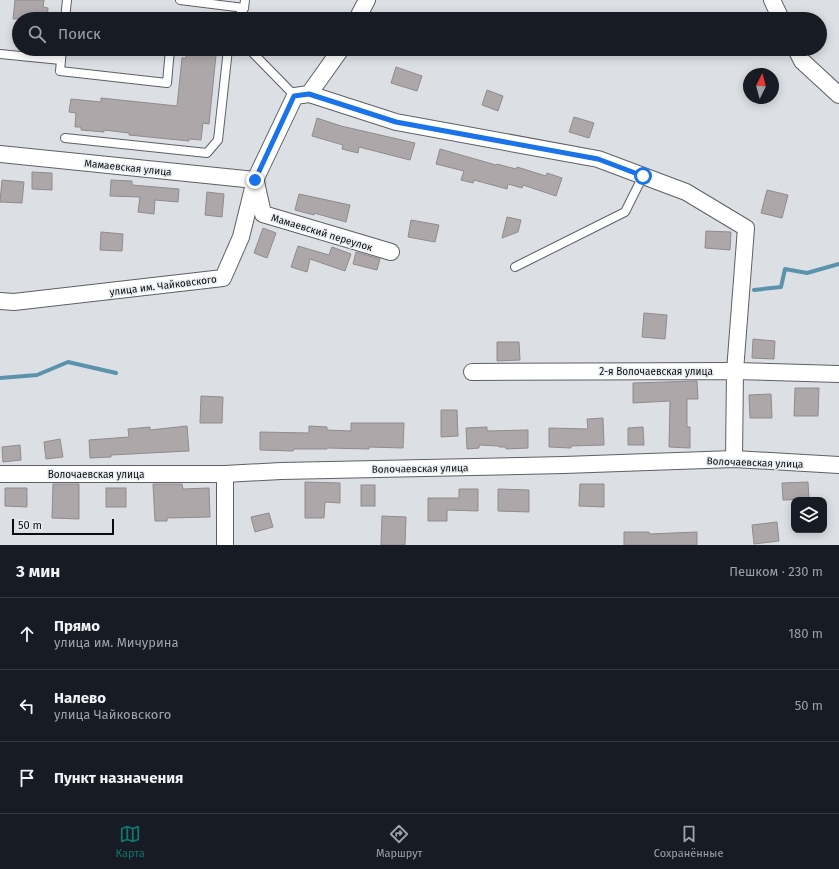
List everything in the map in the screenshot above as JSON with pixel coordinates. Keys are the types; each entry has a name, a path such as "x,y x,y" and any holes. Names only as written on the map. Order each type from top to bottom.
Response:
{"street":[{"path":"361,12 367,0"},
{"path":"772,0 778,12"},
{"path":"255,180 302,95 335,56"},
{"path":"800,56 802,61 839,94"},
{"path":"302,95 396,122 598,159 686,192 746,228 735,371 734,459"},
{"name":"Мамаевская улица","path":"0,154 255,180"},
{"name":"Мамаевский переулок","path":"255,180 263,214 391,252"},
{"name":"улица им. Чайковского","path":"0,301 22,301 223,278 241,236 255,180"},
{"name":"2-я Волочаевская улица","path":"472,372 735,371 839,374"},
{"name":"Волочаевская улица","path":"0,474 225,474 281,471 564,465 734,459 839,465"},
{"path":"225,474 225,545"}],"lane":[{"path":"66,12 67,0"},
{"path":"180,0 245,4"},
{"path":"0,54 12,55"},
{"path":"20,56 61,60"},
{"path":"61,56 60,71 167,83 169,56"},
{"path":"65,138 207,153 218,140 227,56"},
{"path":"257,56 302,95"},
{"path":"515,267 625,212 643,176"}],"building":[{"path":"15,0 44,0 43,7 48,8 48,12 14,12"},
{"path":"186,56 216,56 209,124 203,123 201,140 189,139 189,141 129,135 129,133 104,130 104,132 81,130 81,127 75,127 76,113 69,112 71,99 101,102 101,98 177,106 182,58 186,58"},
{"path":"396,67 422,76 417,91 391,83"},
{"path":"487,90 503,96 498,111 482,105"},
{"path":"574,117 594,123 589,138 569,132"},
{"path":"317,118 341,126 415,143 410,160 359,147 358,153 342,149 343,145 312,136"},
{"path":"440,149 496,165 516,169 517,167 546,176 547,173 562,178 556,196 523,185 522,188 508,184 507,189 474,180 473,183 461,180 464,171 436,164"},
{"path":"32,172 52,173 52,190 32,189"},
{"path":"2,180 24,182 22,203 0,202"},
{"path":"111,180 132,181 132,185 179,189 178,202 155,200 154,214 138,212 140,197 110,196"},
{"path":"767,190 788,195 782,218 761,213"},
{"path":"207,192 224,194 222,217 205,215"},
{"path":"299,194 350,205 346,222 314,213 314,215 295,210"},
{"path":"507,217 521,220 518,232 502,238"},
{"path":"411,220 439,225 435,242 408,237"},
{"path":"263,228 276,233 267,258 254,253"},
{"path":"706,231 731,232 730,250 705,248"},
{"path":"101,232 123,234 122,251 100,250"},
{"path":"298,246 329,255 332,247 351,254 345,271 310,259 307,272 291,267"},
{"path":"356,252 380,259 377,270 353,264"},
{"path":"644,313 667,315 665,339 642,337"},
{"path":"753,339 775,341 774,359 752,358"},
{"path":"497,342 519,342 520,360 497,361"},
{"path":"697,381 698,399 687,399 687,427 690,427 690,448 669,447 670,401 633,403 633,383"},
{"path":"795,388 819,388 818,416 794,416"},
{"path":"771,394 772,418 750,418 749,395"},
{"path":"201,396 223,397 222,423 200,423"},
{"path":"441,410 457,410 458,436 441,437"},
{"path":"603,418 604,445 571,446 571,448 549,447 549,428 588,429 587,419"},
{"path":"351,423 404,423 403,448 369,447 369,449 327,448 294,449 293,451 260,450 260,432 309,433 309,426 327,427 327,430 351,431"},
{"path":"187,426 189,451 111,455 111,457 90,458 89,440 129,437 128,429 150,427 150,430"},
{"path":"487,427 487,431 528,430 528,448 506,449 506,447 479,445 479,448 467,449 466,428"},
{"path":"643,427 644,445 628,445 628,428"},
{"path":"60,439 63,457 46,459 44,442"},
{"path":"20,445 21,460 3,462 2,447"},
{"path":"305,482 340,483 340,503 325,502 324,518 305,518"},
{"path":"808,482 809,497 791,497 791,500 783,500 782,483"},
{"path":"53,484 79,484 79,519 52,518"},
{"path":"153,484 182,484 183,489 209,488 210,517 167,518 167,521 155,521"},
{"path":"580,484 604,484 604,507 579,506"},
{"path":"361,485 375,485 375,506 361,506"},
{"path":"5,488 27,488 27,507 5,506"},
{"path":"106,488 126,488 126,507 106,507"},
{"path":"459,489 478,489 478,511 447,510 447,521 428,521 428,498 459,498"},
{"path":"498,489 529,490 529,512 498,511"},
{"path":"269,513 273,527 255,532 251,517"},
{"path":"382,516 406,517 405,545 381,545"},
{"path":"777,522 779,541 754,544 752,525"},
{"path":"624,532 649,532 649,534 697,532 697,545 624,545"}],"waterway":[{"path":"754,290 781,287 785,269 807,273 839,264"},
{"path":"0,378 37,375 68,362 116,373"}],"route":[{"path":"255,180 294,96 309,94 396,122 598,159 643,176"}]}
